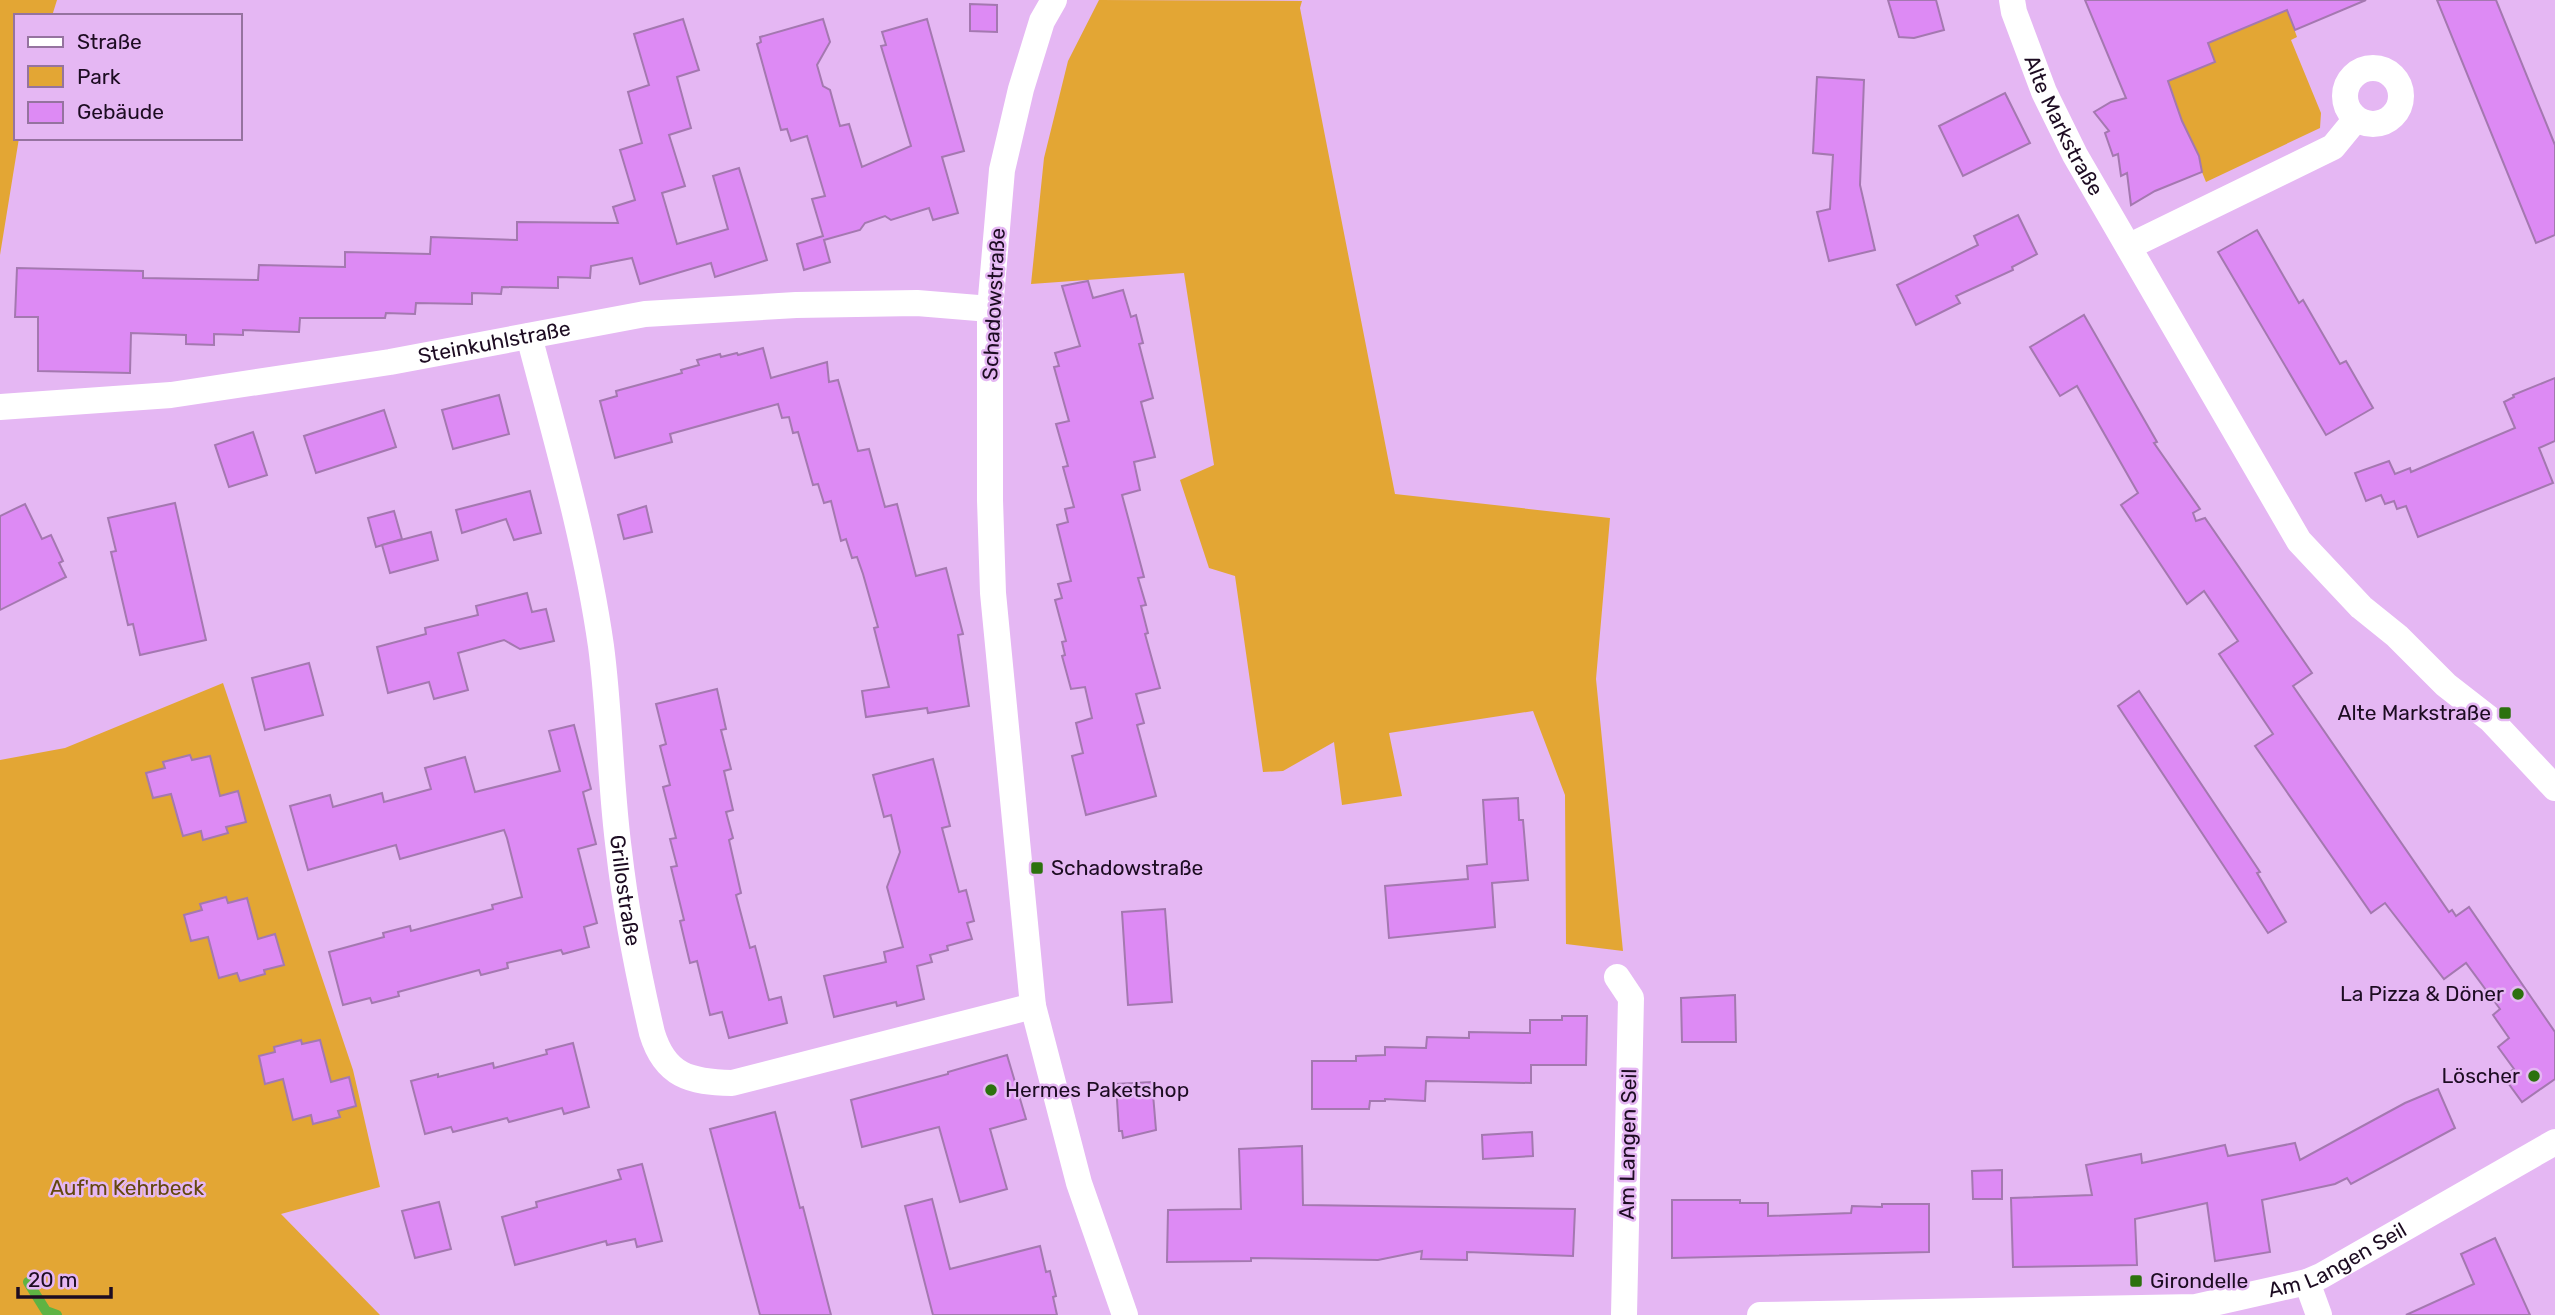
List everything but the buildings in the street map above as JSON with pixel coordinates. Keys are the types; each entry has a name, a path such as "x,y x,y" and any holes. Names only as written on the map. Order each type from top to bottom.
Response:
{"street":[{"name":"Schadowstraße","path":"1054,0 1042,20 1021,89 1002,170 990,309 993,593 1033,1006 1079,1182 1125,1315"},
{"name":"Alte Markstraße","path":"2012,0 2044,92 2075,155 2299,541 2361,607 2397,636 2446,685 2491,720 2555,788"},
{"path":"2130,246 2333,148 2356,119"},
{"name":"Steinkuhlstraße","path":"0,407 171,395 390,362 645,314 703,309 917,303 990,309"},
{"name":"Grillostraße","path":"529,336 570,490 592,587 607,697 618,848 626,905 652,1033 658,1051 669,1066 686,1077 706,1083 732,1083 1033,1006"},
{"name":"Am Langen Seil","path":"1617,977 1631,998 1624,1315"},
{"name":"Am Langen Seil","path":"1760,1315 2196,1307 2307,1282 2555,1142"},
{"path":"2307,1282 2319,1315"}],"green space":[{"path":"0,0 57,0 53,14 14,14 14,140 19,140 0,255"},
{"path":"1099,0 1302,1 1300,8 1395,494 1610,518 1596,679 1623,951 1566,944 1565,795 1533,711 1389,733 1402,796 1342,805 1334,742 1283,771 1263,772 1235,576 1209,568 1180,480 1214,465 1184,273 1031,284 1044,158 1068,61"},
{"path":"2287,9 2297,37 2291,40 2321,113 2320,128 2206,182 2168,89 2159,40 2185,74 2215,62 2207,42"},
{"name":"Auf'm Kehrbeck","path":"223,683 353,1070 380,1187 281,1214 380,1315 0,1315 0,760 65,748"}],"waterway":[{"path":"28,1282 46,1311 57,1315"}],"place":[{"name":"Alte Markstraße","path":"2505,713"},
{"name":"Schadowstraße","path":"1037,868"},
{"name":"La Pizza & Döner","path":"2518,994"},
{"name":"Löscher","path":"2534,1076"},
{"name":"Hermes Paketshop","path":"991,1090"},
{"name":"Girondelle","path":"2136,1281"}]}
